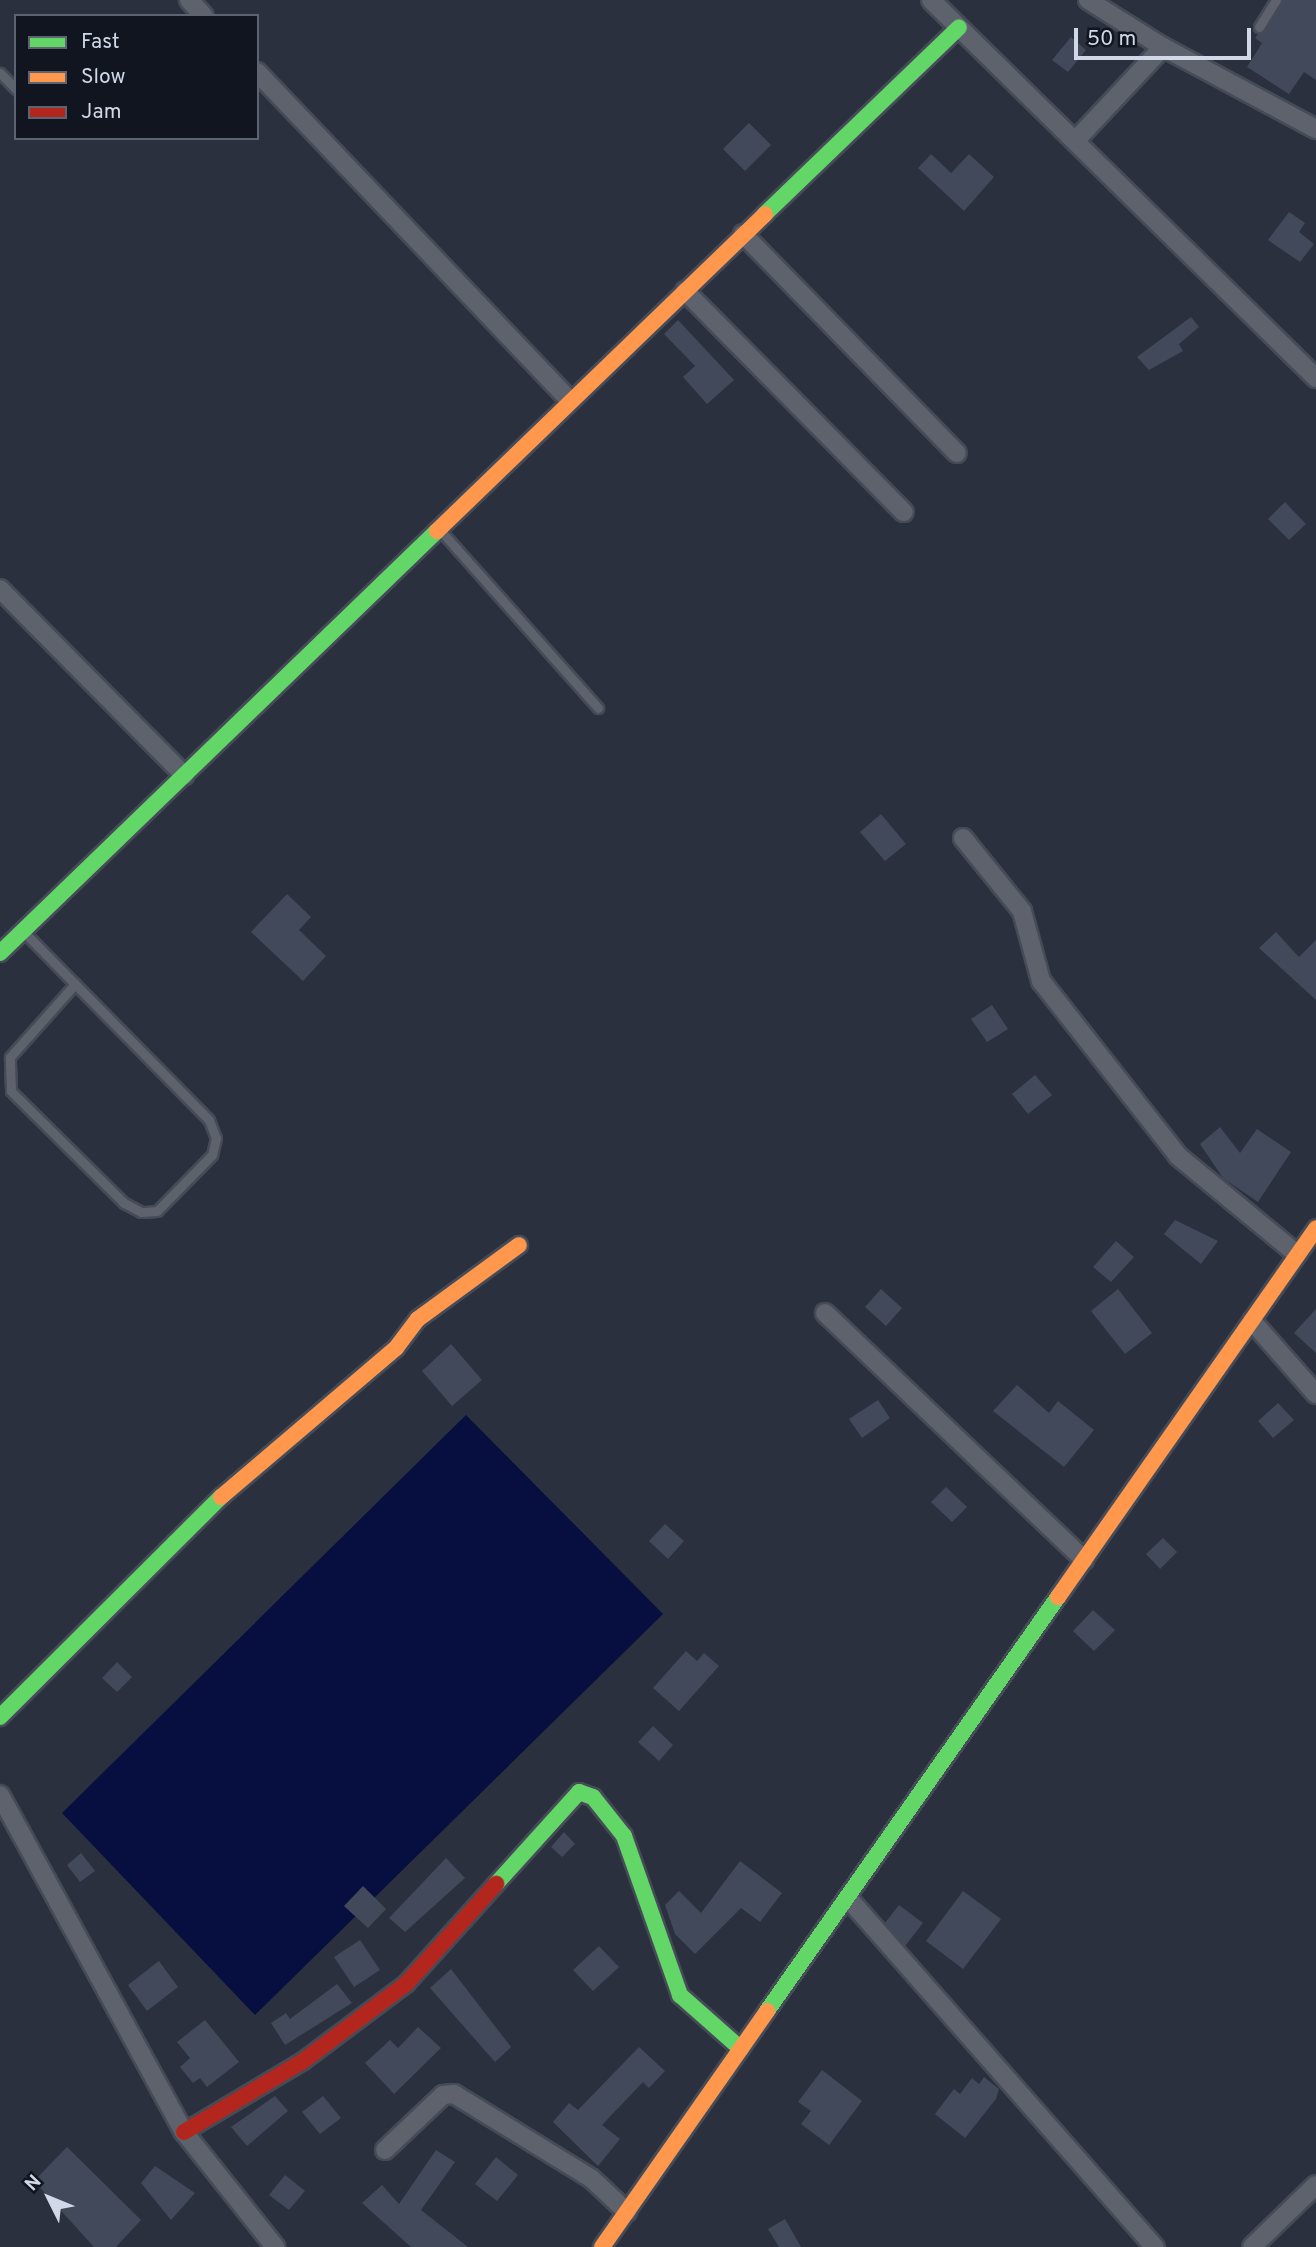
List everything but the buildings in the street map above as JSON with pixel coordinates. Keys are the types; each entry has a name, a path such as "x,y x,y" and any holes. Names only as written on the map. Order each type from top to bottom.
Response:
{"street":[{"path":"189,0 202,14"},
{"path":"932,0 1077,139 1316,378"},
{"path":"1088,0 1163,47 1316,129"},
{"path":"0,953 959,27"},
{"path":"1077,139 1163,47"},
{"path":"259,74 570,401"},
{"path":"743,234 957,453"},
{"path":"685,291 904,512"},
{"path":"0,589 184,775"},
{"path":"964,838 1022,911 1041,981 1178,1156 1297,1254"},
{"path":"602,2247 1316,1227"},
{"path":"0,1717 215,1502 396,1348 418,1319 519,1245"},
{"path":"825,1313 1084,1560"},
{"path":"1252,1321 1316,1394"},
{"path":"184,2133 303,2061 406,1984 579,1792 593,1797 624,1836 680,1995 741,2049"},
{"path":"0,1795 184,2133 275,2247"},
{"path":"848,1898 1155,2247"},
{"path":"385,2150 443,2095 454,2094 592,2179 627,2212"},
{"path":"1252,2247 1316,2185"}],"lane":[{"path":"1259,27 1276,0"},
{"path":"0,73 14,87"},
{"path":"439,529 598,709"},
{"path":"23,930 209,1120 216,1138 197,1176 157,1210 141,1212 124,1203 11,1091 10,1056 75,984"}],"shaded area":[{"path":"466,1415 663,1614 255,2015 62,1813"}],"traffic: fast":[{"path":"765,214 959,27"},
{"path":"0,953 437,531"},
{"path":"0,1717 221,1497"},
{"path":"767,2011 1058,1597"},
{"path":"496,1884 579,1792 593,1797 624,1836 680,1995 741,2049"}],"traffic: slow":[{"path":"437,531 765,214"},
{"path":"1058,1597 1316,1228"},
{"path":"221,1497 396,1348 418,1319 519,1245"},
{"path":"602,2247 767,2011"}],"traffic: jam":[{"path":"184,2132 303,2061 406,1984 496,1884"}]}
